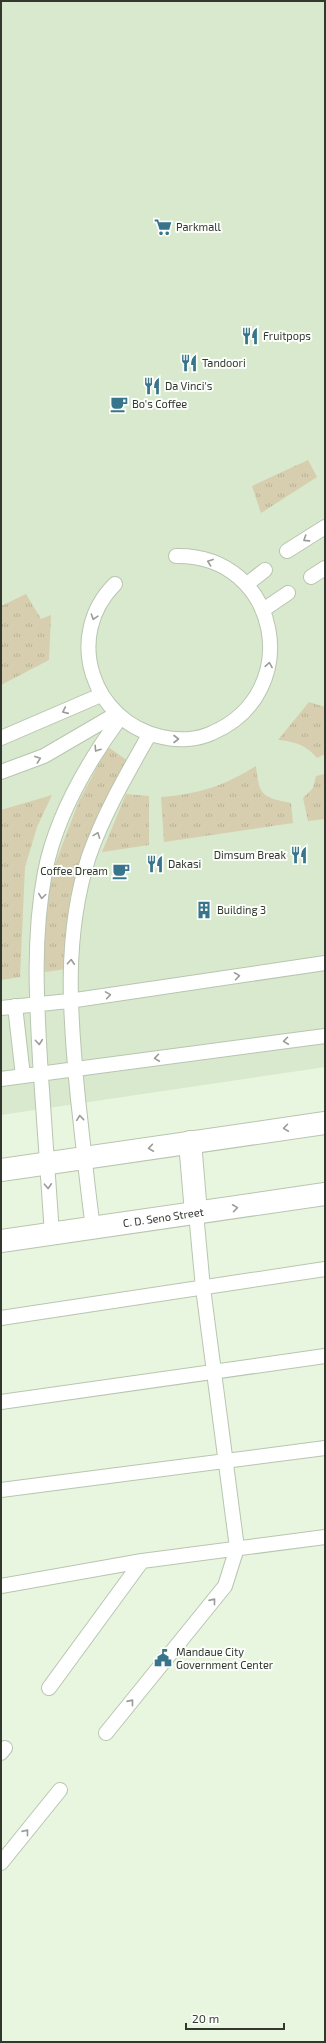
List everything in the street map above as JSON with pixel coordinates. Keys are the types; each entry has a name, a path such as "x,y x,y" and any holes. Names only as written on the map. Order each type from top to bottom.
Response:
{"street":[{"path":"1,1170 325,1123"},
{"path":"190,1142 196,1213"},
{"name":"C. D. Seno Street","path":"1,1241 325,1194"}],"lane":[{"path":"287,552 325,527"},
{"path":"115,584 97,609 90,630 88,652 92,674 101,695 118,716 136,729 149,734 170,739 191,739 211,734 231,724 247,710 259,692 268,673 271,652 270,630 263,610 247,584 230,570 210,561 188,556 176,556"},
{"path":"311,577 325,568"},
{"path":"247,584 265,570"},
{"path":"263,610 288,593"},
{"path":"1,738 101,695"},
{"path":"1,772 44,756 118,716"},
{"path":"52,1234 36,1003 38,921 45,871 52,846 76,787 96,750 118,716"},
{"path":"93,1228 75,1069 70,1001 74,922 89,856 116,793 149,734"},
{"path":"22,1076 8,1007 36,1003 70,1001 325,963"},
{"path":"1,1079 325,1036"},
{"path":"106,1733 225,1586 237,1548 203,1288 196,1213"},
{"path":"1,1318 325,1269"},
{"path":"1,1402 325,1356"},
{"path":"1,1490 325,1448"},
{"path":"1,1586 142,1561 325,1537"},
{"path":"49,1688 142,1561"},
{"path":"1,1862 60,1790"}],"shaded area":[{"name":"Parkmall","path":"1,1 325,1 325,1067 1,1115"}],"green space":[{"path":"308,460 317,477 261,513 252,486"},
{"path":"26,594 41,619 51,615 49,660 1,685 1,606"},
{"path":"309,702 325,707 325,754 317,758 309,750 299,744 278,740"},
{"path":"108,747 128,761 112,789 66,969 45,972 42,945 49,892 55,864 79,801"},
{"path":"256,766 259,784 264,794 274,799 291,803 293,823 164,842 161,797 187,794 211,788 233,779"},
{"path":"325,774 325,819 308,821 303,798 313,788 316,776"},
{"path":"126,794 149,796 149,845 102,852"},
{"path":"52,795 37,827 25,867 20,977 1,980 1,810"}],"place":[{"name":"Parkmall","path":"163,227"},
{"name":"Fruitpops","path":"250,336"},
{"name":"Tandoori","path":"189,363"},
{"name":"Da Vinci's","path":"152,386"},
{"name":"Bo's Coffee","path":"119,404"},
{"name":"Dimsum Break","path":"299,855"},
{"name":"Dakasi","path":"155,864"},
{"name":"Coffee Dream","path":"121,871"},
{"name":"Building 3","path":"204,910"},
{"name":"Mandaue City Government Center","path":"163,1658"}]}
